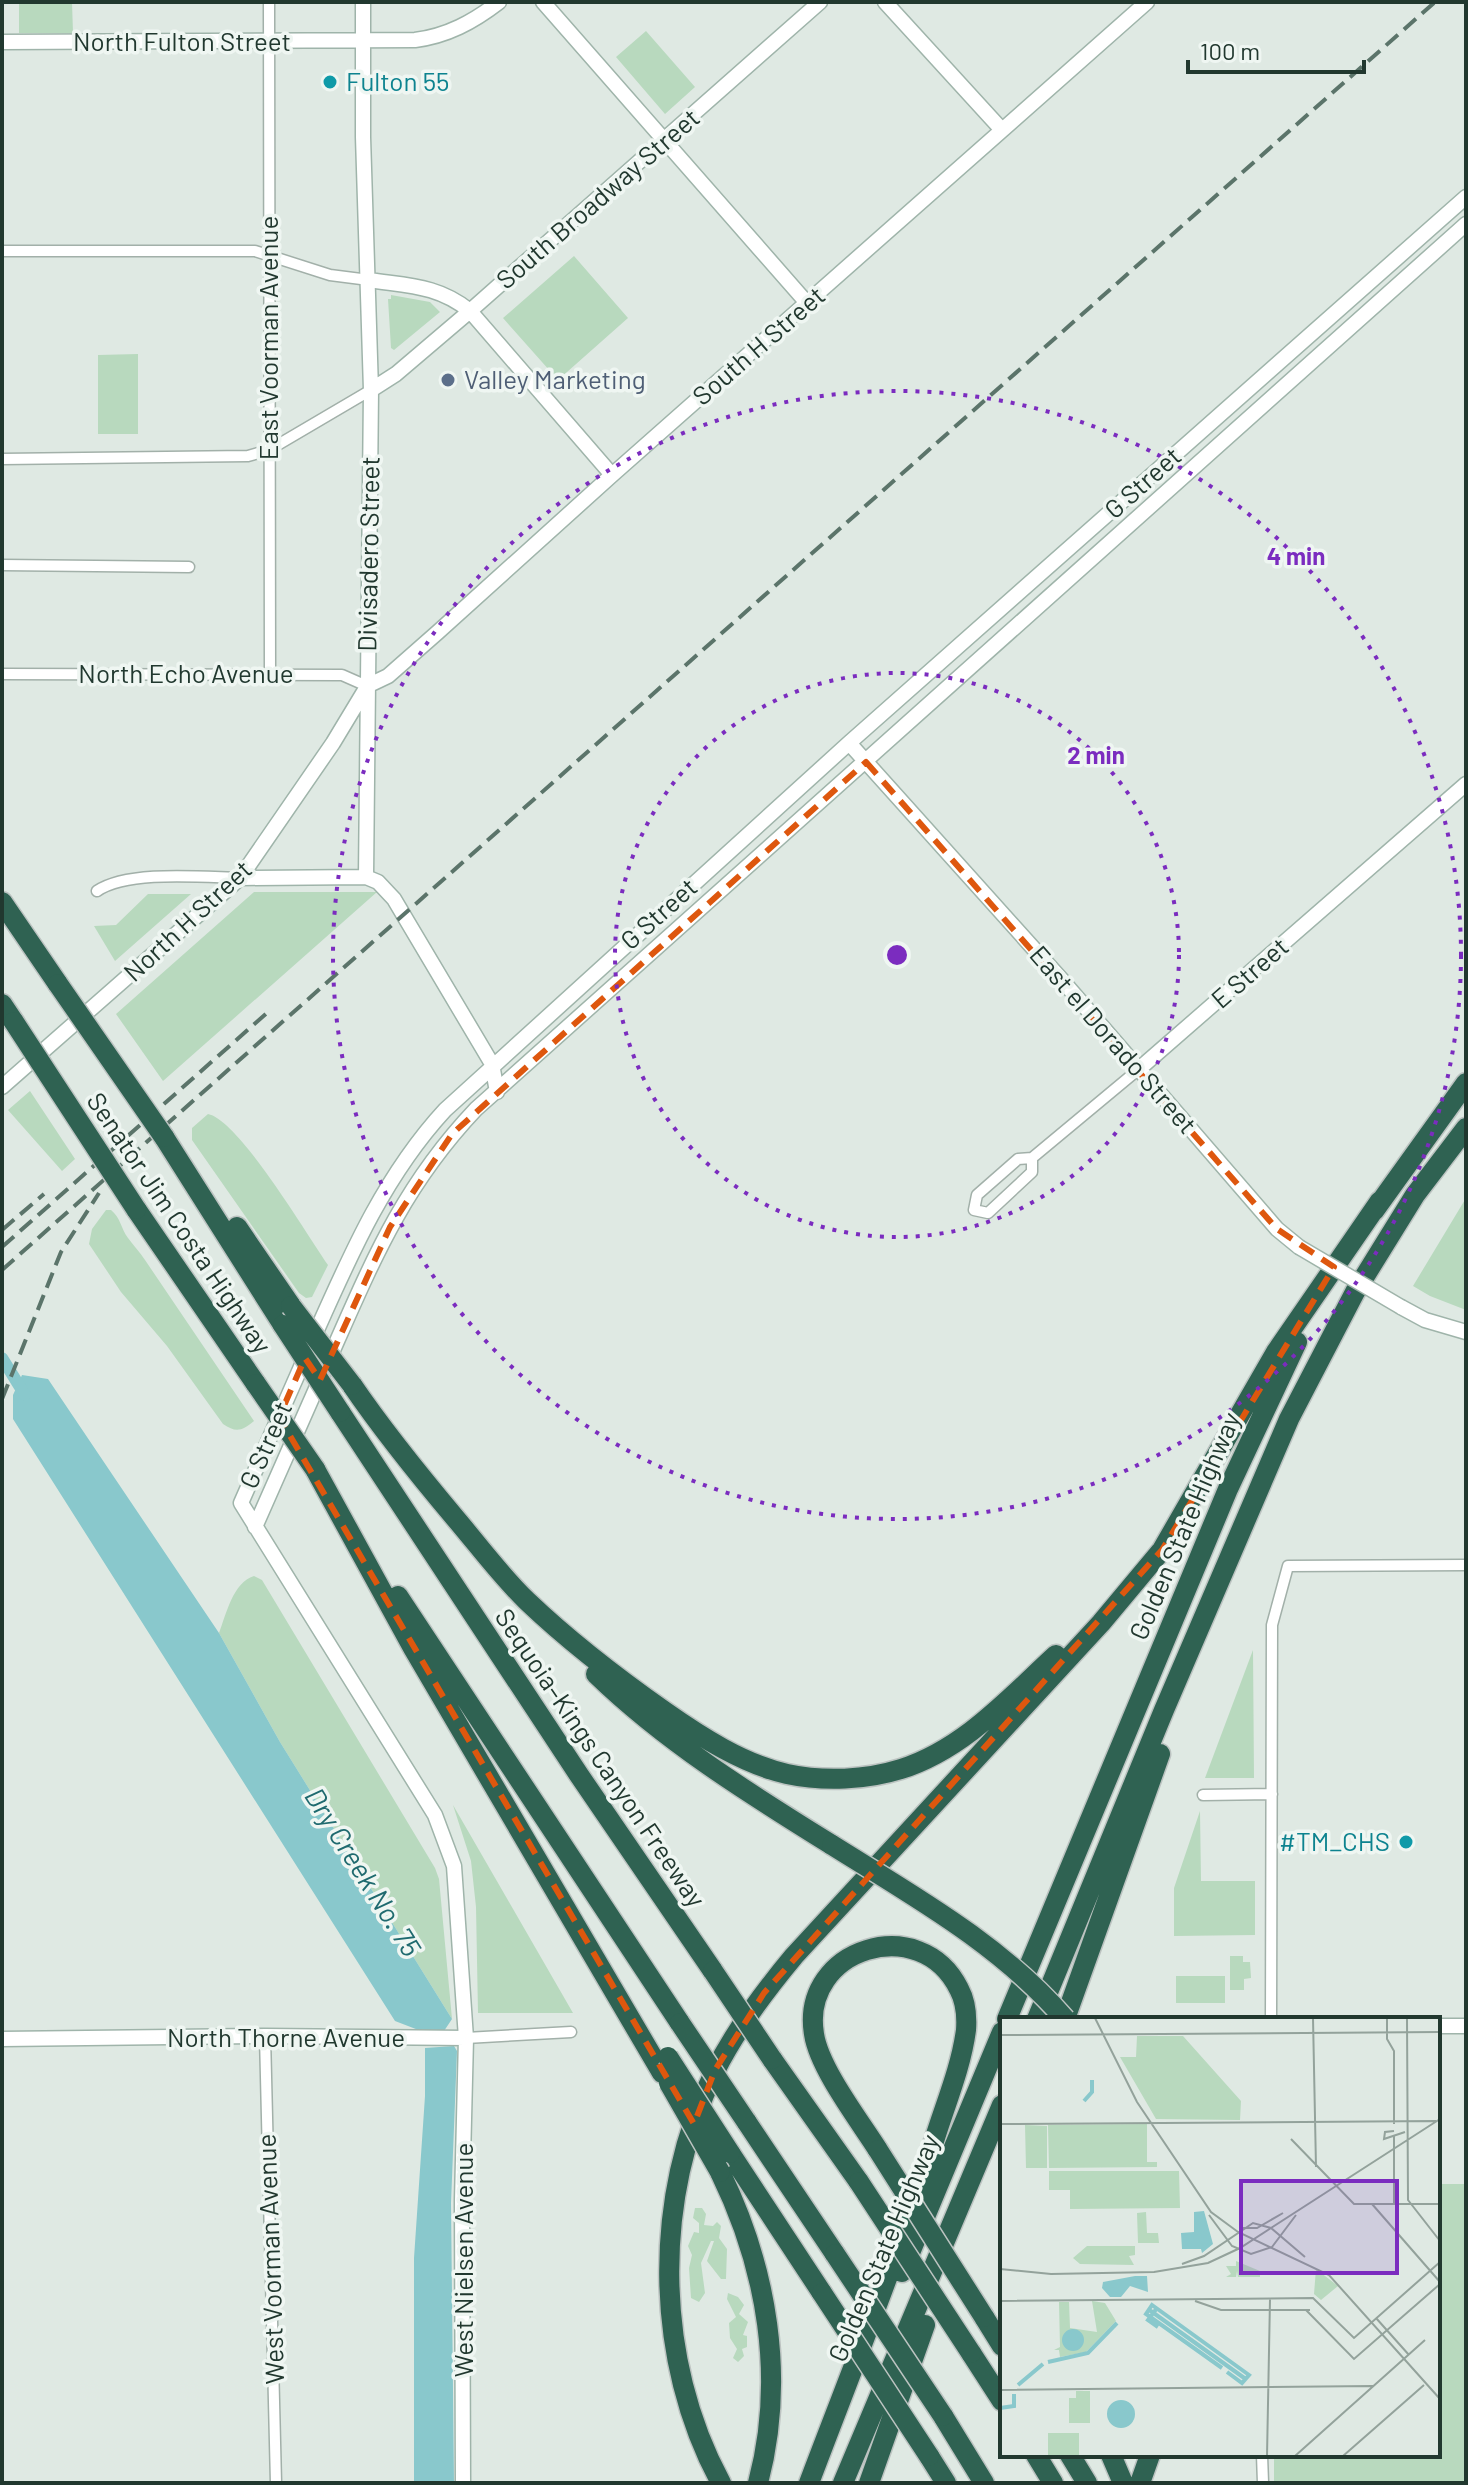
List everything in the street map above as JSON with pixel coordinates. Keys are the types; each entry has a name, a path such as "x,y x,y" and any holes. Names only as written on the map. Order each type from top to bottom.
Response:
{"highway":[{"name":"Senator Jim Costa Highway","path":"2,902 164,1137 185,1161"},
{"name":"Senator Jim Costa Highway","path":"2,1004 136,1209 315,1469"},
{"name":"Golden State Highway","path":"1008,2017 1263,1409 1293,1349 1380,1201 1466,1083"},
{"name":"Golden State Highway","path":"1038,2017 1158,1725 1301,1394 1355,1292 1415,1195 1466,1128"},
{"path":"185,1161 196,1167 291,1306 401,1453 551,1629 609,1687 673,1740 740,1787 993,1949 1063,2017"},
{"name":"Sequoia–Kings Canyon Freeway","path":"185,1161 283,1325 579,1775 859,2182 1000,2398"},
{"path":"721,2483 690,2411 678,2362 670,2267 673,2218 684,2158 715,2070 749,2014 794,1956 1016,1716 1162,1550 1276,1352 1380,1201"},
{"path":"315,1469 413,1648 725,2162 822,2293 946,2483"},
{"path":"315,1469 943,2416 984,2483"},
{"path":"1066,2017 1252,1503"},
{"path":"527,1601 644,1698 715,1744 775,1770 827,1779 901,1769 952,1745 994,1712 1141,1576"},
{"path":"811,2483 912,2204 917,2192 965,2033 966,2007 955,1981 938,1962 906,1947 868,1949 843,1961 833,1970 820,1991 813,2019 814,2034 825,2063 878,2150 912,2204 984,2317 1000,2343"},
{"name":"Golden State Highway","path":"811,2483 1000,2037"},
{"name":"Golden State Highway","path":"843,2483 1000,2112"},
{"path":"869,2483 1000,2113"},
{"path":"725,2162 753,2252 768,2329 770,2416 758,2483"},
{"path":"1037,2457 1053,2483"},
{"path":"1071,2457 1087,2483"},
{"path":"1112,2457 1123,2483"},
{"path":"1140,2483 1149,2457"}],"street":[{"name":"East Voorman Avenue","path":"269,2 270,673"},
{"name":"Divisadero Street","path":"363,2 371,390 366,877"},
{"name":"North Fulton Street","path":"2,42 415,40 442,35 468,23 499,2"},
{"path":"543,2 807,303"},
{"name":"South Broadway Street","path":"371,390 396,374 470,311 820,2"},
{"path":"885,2 1002,130"},
{"name":"South H Street","path":"367,686 388,676 1147,2"},
{"name":"G Street","path":"255,1527 241,1503 349,1259 413,1145 492,1064 849,743 1466,197"},
{"name":"G Street","path":"255,1527 368,1270 419,1178 452,1134 1466,224"},
{"path":"2,251 250,250 330,275 452,297 470,311 612,475"},
{"path":"2,459 231,458 269,450 371,390"},
{"path":"2,565 189,567"},
{"name":"North Echo Avenue","path":"2,674 342,675 367,686"},
{"name":"North H Street","path":"2,1087 240,878 333,743 367,686"},
{"name":"East el Dorado Street","path":"849,743 1277,1229 1299,1247 1401,1307 1425,1320 1466,1332"},
{"name":"E Street","path":"1032,1158 1032,1172 988,1213 974,1210 977,1195 1009,1166 1018,1159 1032,1158 1139,1069 1466,784"},
{"path":"97,891 113,882 131,878 366,877 378,882 394,899 492,1064 497,1092"},
{"path":"492,1064 512,1078"},
{"path":"349,1259 368,1270"},
{"path":"255,1527 435,1815 454,1866 461,2038"},
{"path":"1271,2017 1272,1625 1288,1566 1466,1565"},
{"path":"1203,1795 1272,1794"},
{"path":"1440,2026 1466,2026"},
{"name":"North Thorne Avenue","path":"2,2039 265,2036 461,2038 571,2032"},
{"name":"West Voorman Avenue","path":"265,2036 276,2483"},
{"name":"West Nielsen Avenue","path":"461,2038 463,2483"},
{"path":"1262,2457 1263,2483"}],"highlighted area":[{"path":"866,762 1277,1229 1334,1267 1162,1550 764,1993 715,2070 694,2124 279,1417 305,1358 320,1380 390,1227 452,1134"}],"green space":[{"path":"19,2 72,2 73,33 19,33"},
{"path":"646,31 695,87 665,114 616,57"},
{"path":"574,256 628,318 558,380 503,318"},
{"path":"391,295 430,302 440,312 394,350 391,348 388,299"},
{"path":"138,354 138,434 98,434 98,355"},
{"path":"254,892 377,892 163,1081 116,1014"},
{"path":"148,894 191,894 115,961 94,926 116,925"},
{"path":"30,1091 75,1159 62,1171 8,1110"},
{"path":"208,1114 221,1121 254,1157 328,1265 312,1297 306,1298 299,1293 192,1140 192,1128"},
{"path":"1466,1198 1466,1310 1413,1286"},
{"path":"106,1210 117,1216 126,1235 254,1421 246,1427 235,1430 223,1424 167,1346 121,1292 89,1244 92,1229"},
{"path":"254,1576 262,1580 435,1868 439,1879 452,2019 280,1742 219,1633 236,1592 247,1579"},
{"path":"1253,1650 1254,1778 1205,1778"},
{"path":"453,1805 573,2013 478,2013 476,1907 471,1861"},
{"path":"1200,1811 1201,1881 1255,1881 1255,1935 1174,1936 1174,1888"},
{"path":"1230,1956 1243,1956 1243,1962 1250,1962 1251,1978 1244,1979 1244,1990 1230,1990"},
{"path":"1176,1976 1225,1976 1225,2003 1176,2003"},
{"path":"1440,2184 1466,2184 1466,2483 1274,2483 1274,2457 1440,2457"},
{"path":"695,2208 702,2208 706,2214 704,2225 713,2226 717,2222 721,2226 719,2238 727,2249 726,2279 721,2279 707,2261 714,2241 711,2241 701,2263 705,2293 699,2302 691,2298 689,2268 692,2255 688,2246 694,2232 699,2233 699,2223 693,2218"},
{"path":"728,2293 738,2297 744,2305 739,2314 748,2322 743,2335 747,2336 747,2347 742,2349 744,2356 738,2362 733,2358 737,2349 730,2338 729,2323 736,2317 727,2299"}],"water":[{"path":"22,1375 48,1379 219,1633 280,1742 452,2019 444,2031 421,2031 395,2021 13,1419 13,1395"},
{"path":"454,2046 457,2051 451,2203 454,2483 414,2483 414,2258 425,2096 425,2048"}],"waterway":[{"name":"Dry Creek No. 75","path":"2,1358 25,1395"}],"railway":[{"path":"2,1270 1435,2"},
{"path":"2,1247 268,1012"},
{"path":"2,1399 61,1252 99,1193"},
{"path":"2,1230 44,1194"}],"place":[{"name":"Fulton 55","path":"330,82"},
{"name":"Valley Marketing","path":"448,380"},
{"name":"#TM_CHS","path":"1406,1842"}]}
